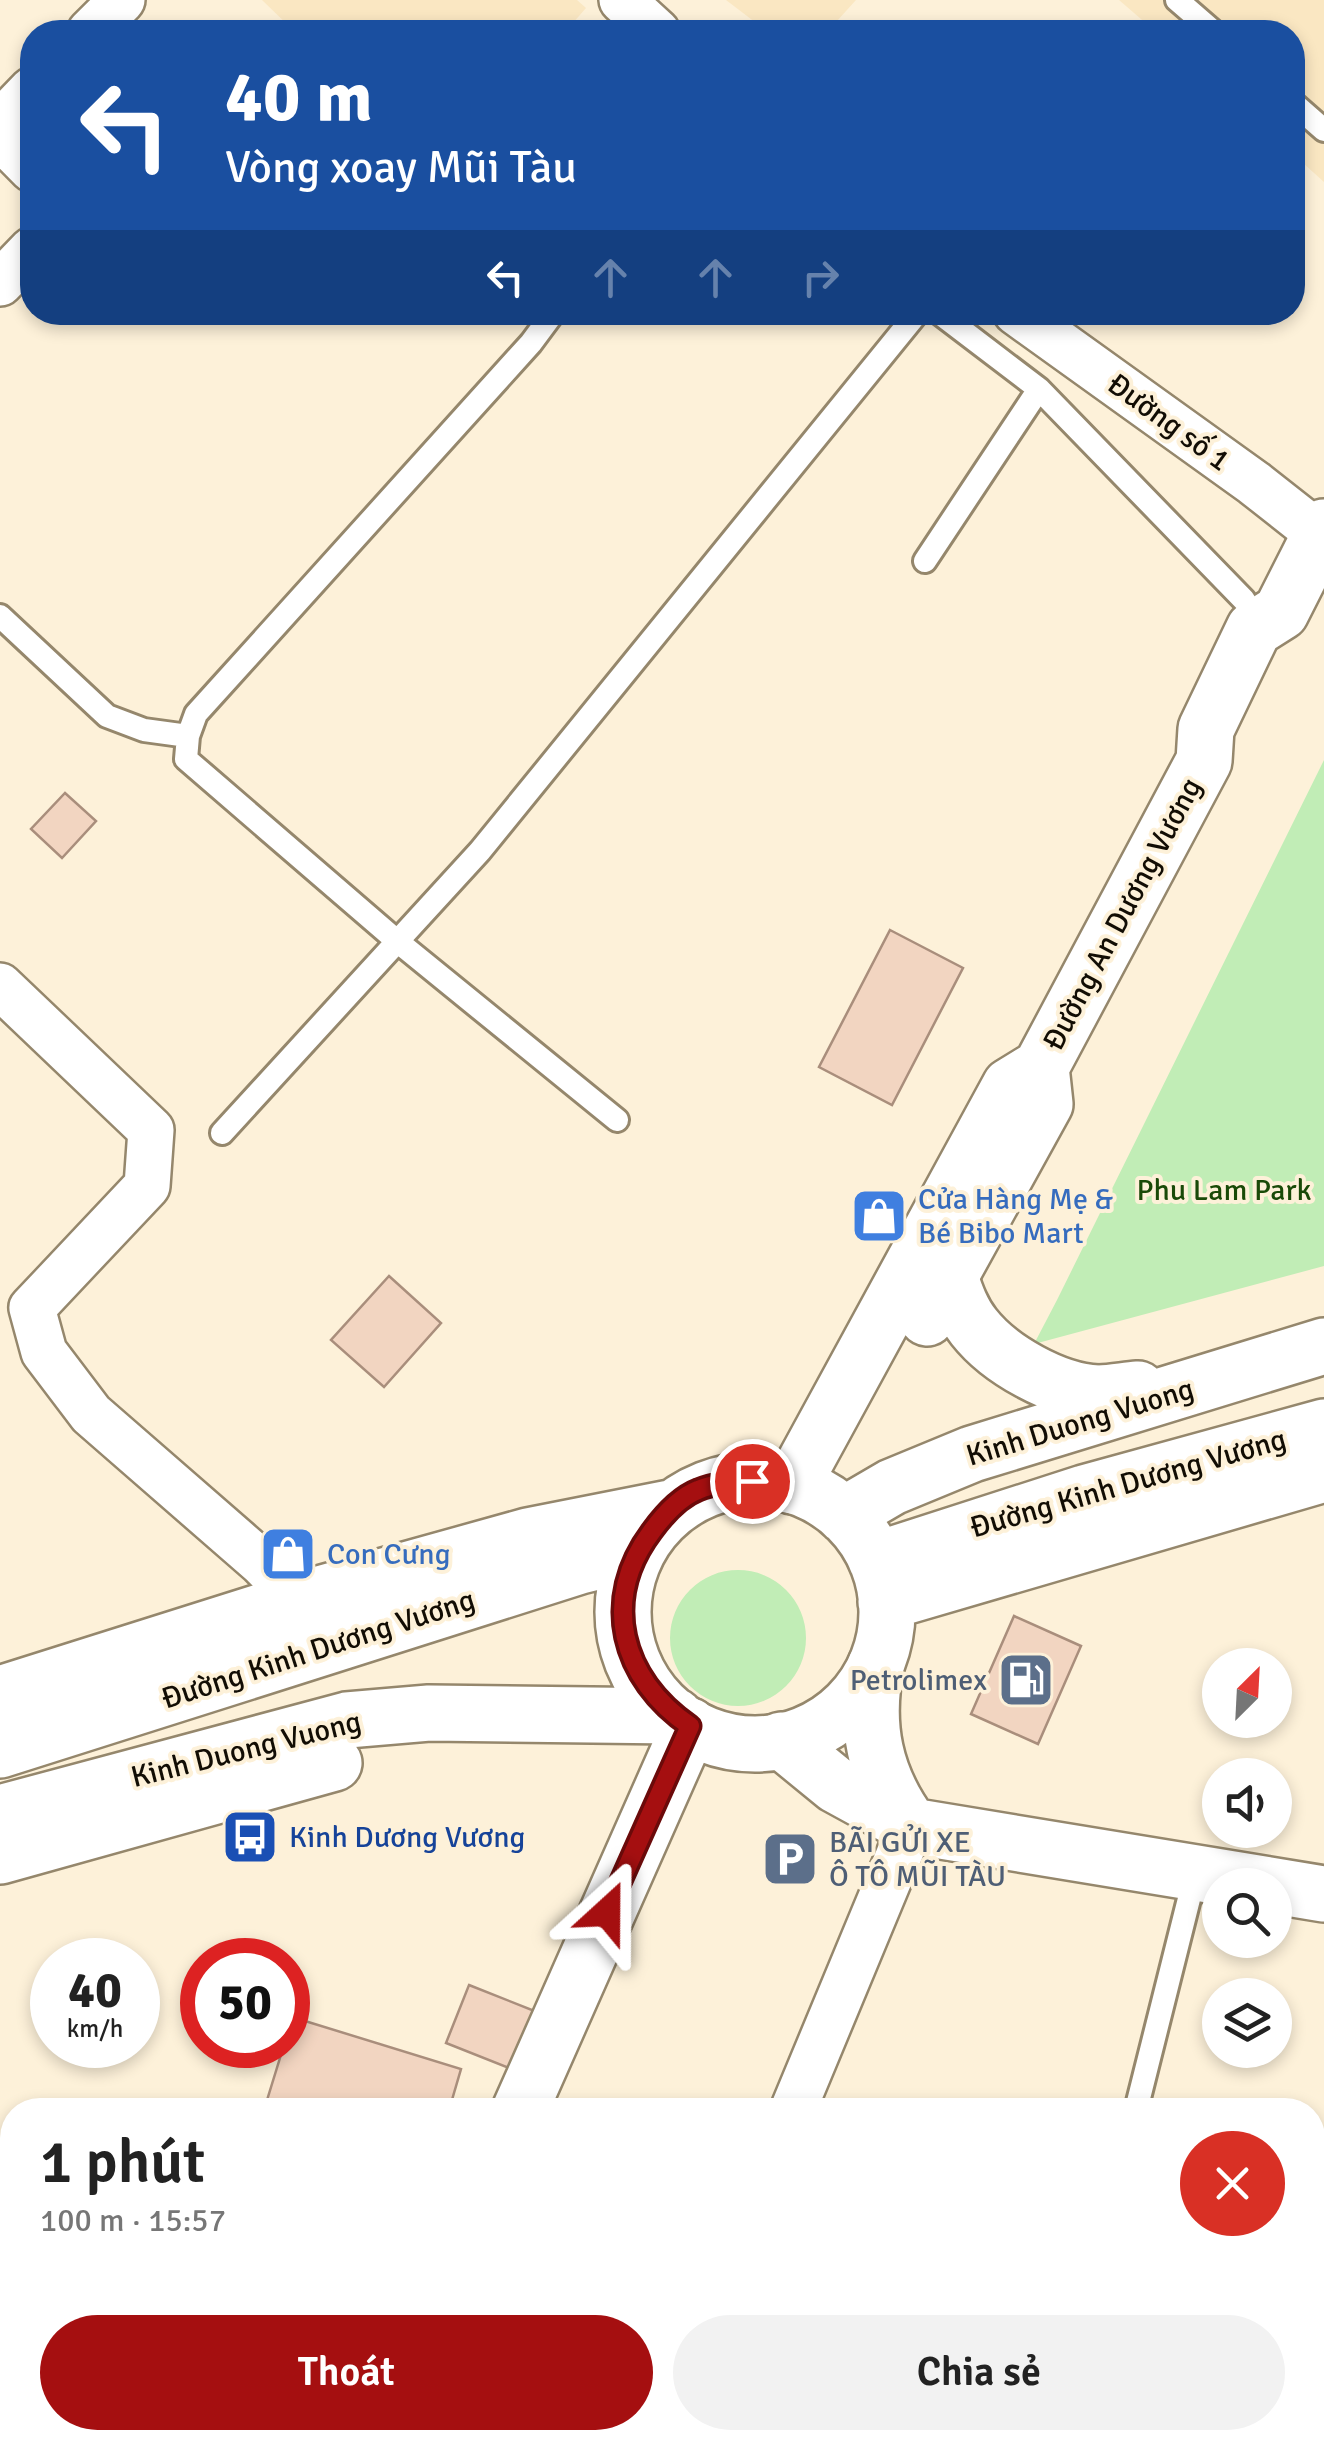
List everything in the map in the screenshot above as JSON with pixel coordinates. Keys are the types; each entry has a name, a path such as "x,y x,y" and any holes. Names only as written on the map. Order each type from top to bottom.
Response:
{"main road":[{"name":"Đường An Dương Vương","path":"821,1501 1010,1086 1040,1067 1204,761 1206,729 1263,606 1322,531"},
{"name":"Đường An Dương Vương","path":"821,1501 1044,1104 1040,1067"},
{"path":"950,1277 959,1303 975,1328 1008,1357 1048,1379 1097,1393 1206,1384 1222,1354 1246,1336 1324,1309"},
{"name":"Kinh Duong Vuong","path":"821,1501 892,1487 972,1454 1324,1346"},
{"name":"Đường Kinh Dương Vương","path":"881,1581 1030,1509 1324,1427"},
{"name":"Đường Kinh Dương Vương","path":"881,1581 1324,1474"},
{"path":"876,1665 860,1692 838,1715 804,1735 734,1742 683,1721 662,1705 642,1679 626,1638 624,1594 636,1552 674,1506 698,1490 725,1484 766,1481 821,1501 861,1534 881,1581 885,1634 870,1707 873,1750 888,1790 911,1826"},
{"name":"Đường Kinh Dương Vương","path":"0,1694 298,1600 561,1528 674,1506"},
{"name":"Đường Kinh Dương Vương","path":"0,1750 580,1566 636,1552"},
{"path":"0,1856 364,1755 462,1713"},
{"name":"Kinh Duong Vuong","path":"0,1813 347,1720 391,1714 683,1721"},
{"path":"525,2098 683,1721"},
{"path":"781,1740 836,1784 911,1826 1324,1894"}],"street":[{"path":"102,20 122,0"},
{"path":"622,0 644,20"},
{"path":"0,123 20,102"},
{"path":"0,136 20,157"},
{"path":"0,283 20,262"},
{"name":"Đường số 1","path":"1034,325 1322,531"},
{"path":"0,986 151,1130 147,1186 32,1308 44,1352 92,1414 262,1563 298,1600"},
{"path":"798,2098 911,1826"}],"lane":[{"path":"1177,0 1200,20"},
{"path":"1305,113 1324,130"},
{"path":"545,325 196,714 188,736 186,759 398,941 617,1120"},
{"path":"222,1133 480,851 907,325"},
{"path":"955,325 1039,389 1263,606"},
{"path":"925,561 1039,389"},
{"path":"0,616 107,716 144,730 188,736"},
{"path":"1139,2098 1196,1871"}],"shaded area":[{"path":"262,0 577,0 586,8 576,20 283,20"},
{"path":"726,0 856,0 838,20 752,20"},
{"path":"1119,0 1324,0 1324,182 1305,165 1305,20 1142,20"}],"green space":[{"name":"Phu Lam Park","path":"1324,760 1324,1266 1034,1344 1057,1300"},
{"path":"738,1570 764,1575 786,1590 801,1612 806,1638 801,1664 786,1686 764,1701 738,1706 712,1701 690,1686 675,1664 670,1638 675,1612 690,1590 712,1575"}],"building":[{"path":"65,793 96,821 62,858 31,829"},
{"path":"890,930 963,968 892,1105 819,1067"},
{"path":"389,1276 441,1323 384,1387 331,1340"},
{"name":"Petrolimex","path":"1014,1616 1081,1646 1038,1744 971,1714"},
{"path":"469,1985 537,2012 514,2070 446,2043"},
{"path":"310,2023 461,2069 453,2098 268,2098 277,2068 310,2068"}],"place":[{"name":"Cửa Hàng Mẹ & Bé Bibo Mart","path":"879,1216"},
{"name":"Con Cưng","path":"288,1554"},
{"name":"Petrolimex","path":"1026,1680"},
{"name":"Kinh Dương Vương","path":"250,1837"},
{"name":"BÃI GỬI XE Ô TÔ MŨI TÀU","path":"790,1859"}],"route":[{"path":"607,1912 690,1726 651,1692 630,1653 623,1609 636,1552 658,1522 698,1490 752,1481"}]}
